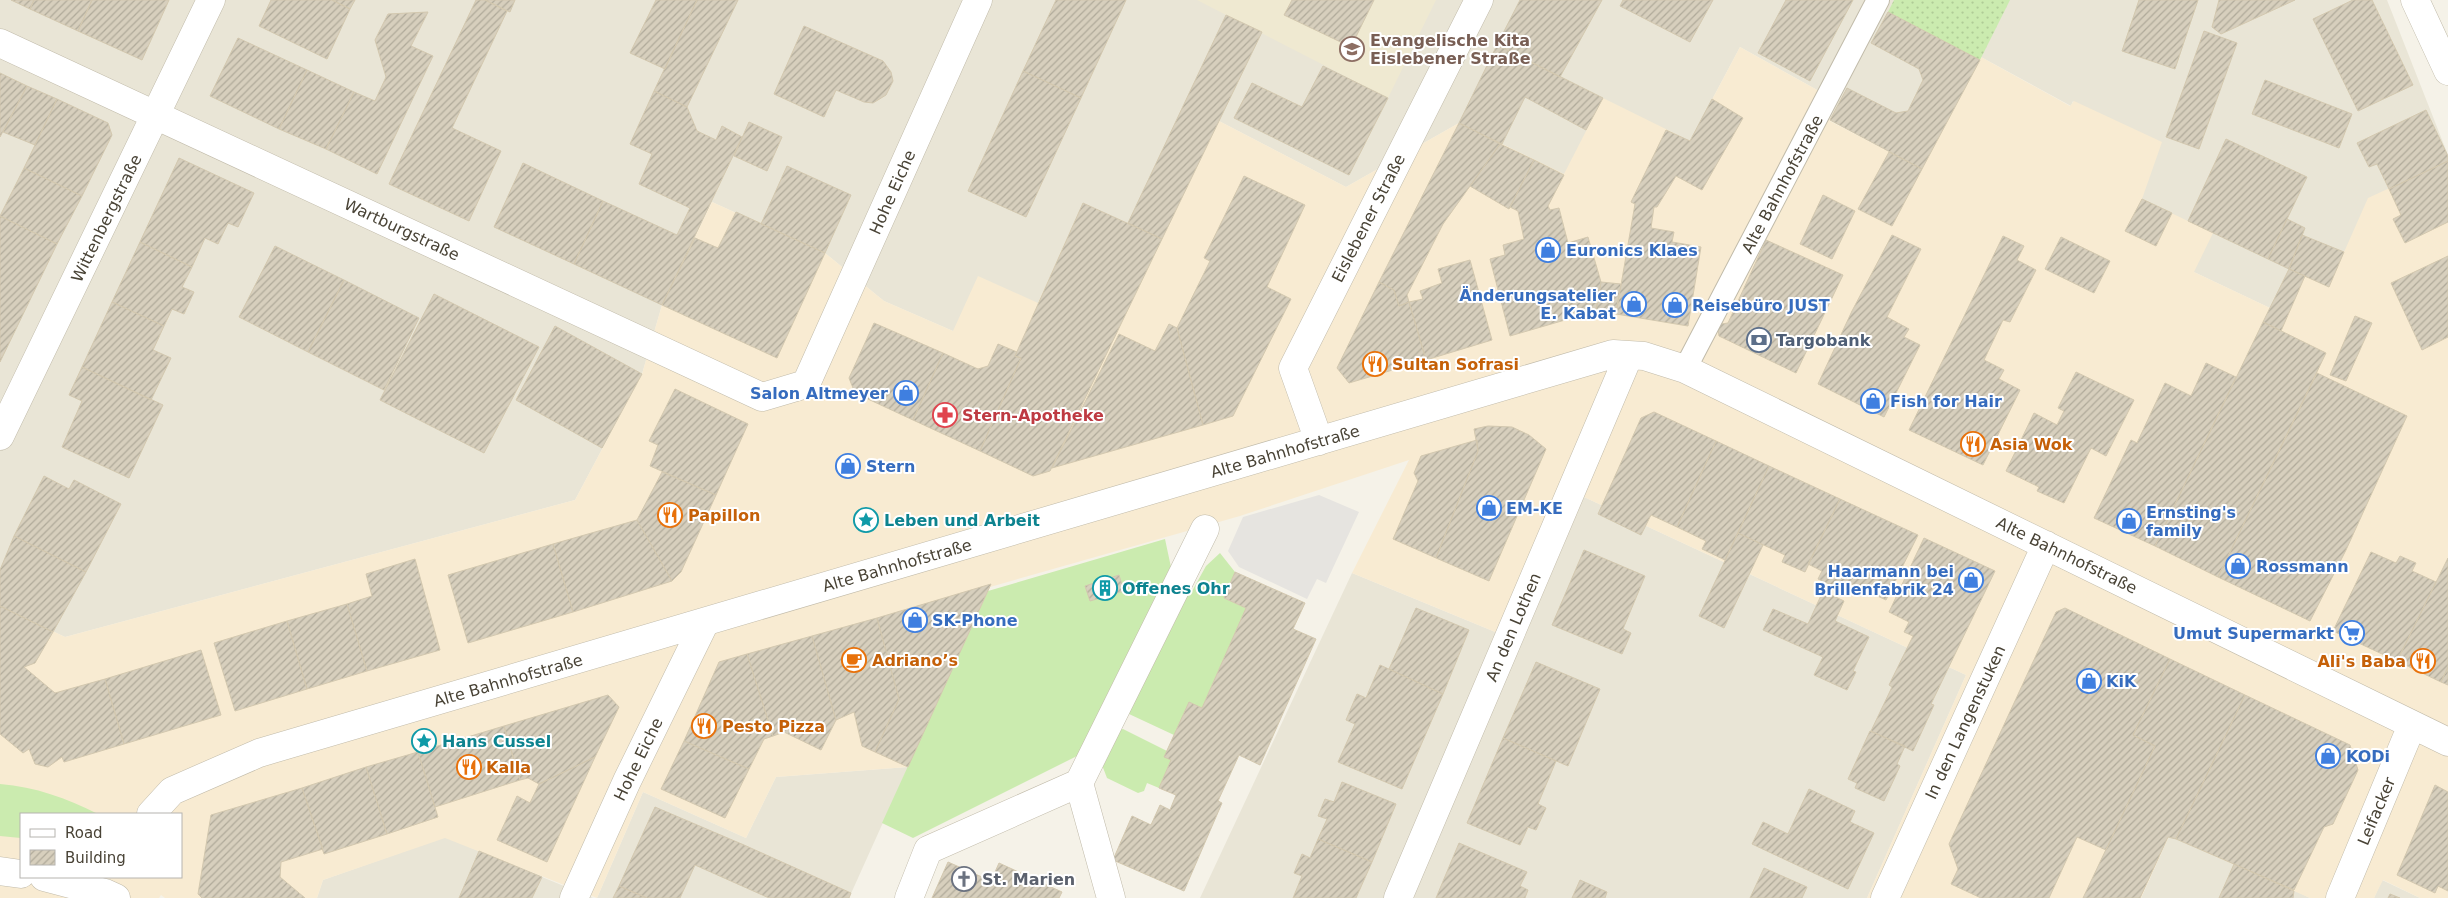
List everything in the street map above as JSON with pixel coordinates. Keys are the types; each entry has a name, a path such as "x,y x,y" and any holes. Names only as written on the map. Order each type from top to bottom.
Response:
{"street":[{"name":"Wittenbergstraße","path":"0,436 211,0"},
{"name":"Hohe Eiche","path":"806,384 978,0"},
{"name":"Eislebener Straße","path":"1319,441 1293,368 1479,0"},
{"path":"2415,0 2448,71"},
{"name":"Wartburgstraße","path":"0,43 762,397 806,384"},
{"name":"Alte Bahnhofstraße","path":"152,813 172,791 259,753 1613,354 1644,356 1685,369 2448,742"},
{"name":"An den Lothen","path":"1398,898 1629,355"},
{"path":"909,898 928,850 1079,782 1205,529"},
{"name":"In den Langenstuken","path":"1885,898 2046,545"},
{"name":"Hohe Eiche","path":"574,898 627,781 705,622"},
{"name":"Leifacker","path":"2340,898 2412,725"},
{"path":"1079,782 1111,898"},
{"path":"0,871 20,874"},
{"path":"50,878 112,889"}],"lane":[{"name":"Alte Bahnhofstraße","path":"1685,369 1878,0"}],"shaded area":[{"path":"0,0 2387,0 2448,155 2448,161 2329,287 2270,308 2194,272 2073,101 2071,106 1981,57 1922,169 1830,120 1819,91 1740,47 1690,141 1666,130 1564,175 1459,123 1346,187 1219,121 1162,239 1084,203 1038,303 953,331 884,301 825,253 712,202 662,305 642,374 575,500 65,637 0,606"},
{"name":"Evangelische Kita Eislebener Straße","path":"1197,0 1436,0 1388,98"},
{"path":"1740,47 1819,91 1830,121 1922,169 1981,57 2070,106 2074,101 2162,142 2142,199 2213,233 2194,272 2270,308 2289,269 2329,286 2368,198 2448,161 2448,898 2420,898 2383,880 2374,898 2310,898 2169,836 2141,898 1867,898 1966,675 1584,497 1522,643 1352,573 1409,460 1240,516 990,587 908,767 776,777 746,838 643,792 597,898 445,838 323,880 317,898 165,898 161,895 159,898 0,898 0,606 65,637 575,500 642,374 662,305 712,202 825,253 884,301 953,331 978,276 1038,303 1083,203 1162,239 1219,121 1346,187 1459,123 1564,174 1603,98 1690,141"},
{"path":"1319,495 1359,512 1326,583 1317,579 1307,599 1239,567 1228,551 1243,517"},
{"path":"1584,497 1966,675 1867,898 1200,898 1352,573 1522,643"},
{"path":"908,767 849,898 597,898 643,792 746,838 776,777"},
{"path":"2169,836 2294,890 2310,898 2141,898"},
{"path":"445,837 593,898 317,898 323,880"},
{"path":"2382,880 2420,898 2374,898"}],"green space":[{"path":"1894,0 2010,0 1980,60 1888,12"},
{"path":"1165,539 1172,572 1079,755 913,838 882,823 988,591"},
{"path":"1220,553 1235,572 1224,598 1246,608 1202,708 1189,703 1174,735 1129,714 1128,711 1187,593 1191,593 1206,566"},
{"path":"1123,729 1167,751 1171,760 1159,788 1147,783 1144,791 1138,793 1107,778 1102,765 1117,731"},
{"path":"0,784 13,785 50,794 96,813 20,813 20,838 0,836"}],"building":[{"path":"11,0 34,0 30,9"},
{"path":"34,0 92,0 78,31 30,9"},
{"path":"92,0 169,0 142,60 78,31"},
{"path":"271,0 332,0 350,9 327,59 259,26"},
{"path":"332,0 355,0 350,9"},
{"path":"476,0 485,0 507,11 452,128 501,151 469,221 389,184"},
{"path":"485,0 515,0 510,12"},
{"path":"656,0 697,0 665,69 630,53"},
{"path":"697,0 738,0 687,107 654,91"},
{"path":"1056,0 1126,0 1081,98 1023,71"},
{"path":"1292,0 1374,0 1351,47 1284,15"},
{"path":"1520,0 1602,0 1560,77 1497,45"},
{"path":"1623,0 1713,0 1690,42 1620,6"},
{"path":"1786,0 1853,0 1810,81 1758,53"},
{"path":"2139,0 2198,0 2175,69 2122,51"},
{"path":"2219,0 2295,0 2221,34 2212,27"},
{"path":"2353,0 2372,0 2413,85 2358,111 2313,19"},
{"path":"428,12 411,46 433,56 377,174 326,149 354,92 375,101 386,77 375,40 388,14"},
{"path":"1888,12 1980,60 1922,169 1830,120 1847,88 1896,113 1908,111 1923,80 1919,69 1871,43"},
{"path":"1226,15 1262,32 1162,239 1128,223"},
{"path":"804,26 883,61 891,72 893,81 886,95 873,103 864,102 836,90 824,117 774,94"},
{"path":"2204,31 2237,43 2199,149 2166,137"},
{"path":"238,38 307,70 279,129 210,96"},
{"path":"1497,45 1603,98 1586,130 1525,97 1502,144 1459,123"},
{"path":"1323,66 1388,98 1349,175 1234,118 1252,83 1302,107"},
{"path":"307,70 354,92 326,149 279,129"},
{"path":"1023,71 1081,98 1026,217 968,191"},
{"path":"0,73 27,86 0,137"},
{"path":"2265,80 2352,114 2339,148 2252,114"},
{"path":"27,86 57,99 35,145 3,132"},
{"path":"654,91 687,107 697,131 716,140 722,126 742,137 662,305 574,264 603,201 677,235 690,208 639,184 652,154 630,144"},
{"path":"57,99 108,123 112,135 82,196 24,168"},
{"path":"1712,99 1743,118 1702,190 1676,176 1657,207 1654,207 1651,228 1674,232 1672,242 1701,247 1688,326 1616,314 1635,204 1631,202 1666,130 1690,141"},
{"path":"2426,110 2448,156 2448,161 2389,189 2377,164 2369,167 2357,143"},
{"path":"749,122 782,137 767,171 734,156"},
{"path":"1459,123 1500,144 1443,224 1407,295 1409,302 1399,306 1394,290 1379,282"},
{"path":"2226,139 2307,177 2268,259 2188,221"},
{"path":"1500,144 1534,160 1509,209 1470,186"},
{"path":"1889,152 1922,169 1892,226 1858,209"},
{"path":"179,158 254,193 238,227 228,223 218,244 205,238 192,267 140,242"},
{"name":"Euronics Klaes","path":"1534,160 1564,175 1548,206 1550,210 1559,208 1568,243 1588,237 1601,282 1596,311 1510,336 1490,259 1505,255 1503,245 1524,239 1518,211 1510,207"},
{"path":"2448,161 2448,222 2405,243 2393,219 2401,215 2389,189"},
{"path":"523,163 603,201 574,264 494,227"},
{"path":"787,166 851,195 825,253 761,224"},
{"path":"24,168 82,196 57,244 0,216"},
{"path":"1244,176 1305,205 1267,287 1291,299 1233,416 1203,425 1177,328 1210,261 1204,258"},
{"path":"1823,195 1855,211 1832,259 1800,244"},
{"path":"2142,199 2172,213 2156,246 2125,231"},
{"path":"1083,203 1162,239 1050,471 1033,476 980,451 1021,358 1015,356"},
{"path":"736,212 825,253 777,358 662,305 695,238 718,248"},
{"path":"0,216 57,244 0,362"},
{"path":"2287,219 2305,228 2289,269 2268,259"},
{"path":"1892,235 1921,249 1887,317 1909,329 1904,337 1920,345 1884,417 1818,384 1852,311"},
{"path":"2302,235 2344,252 2329,287 2289,269"},
{"path":"2003,236 2024,246 2017,260 2036,270 2010,322 2003,320 1984,360 2004,370 1999,379 2020,390 1983,465 1909,430"},
{"path":"2061,237 2110,261 2094,293 2045,269"},
{"path":"1766,240 1843,275 1796,373 1719,336 1718,329 1721,324 1728,323"},
{"path":"140,242 192,267 182,287 194,292 184,314 172,309 164,326 112,302"},
{"path":"275,246 344,280 308,352 239,317"},
{"path":"2448,256 2448,337 2422,350 2391,283"},
{"path":"1470,260 1492,340 1426,360 1409,302 1423,299 1420,291 1442,283 1438,269"},
{"path":"2289,269 2305,276 2281,331 2263,322"},
{"path":"344,280 419,318 384,390 308,352"},
{"path":"1379,282 1394,290 1399,306 1409,302 1426,360 1349,383 1337,368"},
{"path":"1601,282 1621,284 1616,312 1596,311"},
{"path":"434,294 539,347 484,453 380,400"},
{"path":"112,302 164,326 153,350 171,358 151,400 82,367"},
{"path":"2355,316 2372,323 2346,381 2330,375"},
{"path":"2263,322 2326,353 2218,577 2155,546"},
{"path":"874,323 943,353 913,420 855,393 849,378"},
{"path":"1169,324 1177,328 1203,425 1052,468 1119,334 1155,351"},
{"path":"555,326 642,374 602,448 516,400"},
{"path":"998,344 1017,352 1015,356 1021,358 980,451 913,420 943,353 978,369 988,366"},
{"path":"2206,363 2236,377 2155,546 2094,518 2131,440 2137,443 2165,383 2191,396"},
{"path":"82,367 163,405 129,478 62,447 82,401 69,395"},
{"path":"2076,372 2134,400 2106,456 2091,448 2064,503 2037,491 2039,487 2006,471 2034,413 2057,425 2064,411 2058,408"},
{"path":"2317,373 2407,416 2346,550 2310,621 2218,577"},
{"path":"675,389 748,424 716,495 650,466 658,445 649,441"},
{"path":"1654,412 1716,441 1677,527 1651,515 1641,535 1598,514 1641,418"},
{"path":"1488,426 1512,427 1529,435 1546,449 1489,581 1436,558 1478,451 1474,429"},
{"path":"1477,440 1478,451 1436,558 1393,539 1418,481 1414,473 1421,456"},
{"path":"1716,441 1769,466 1725,560 1702,549 1706,541 1677,527"},
{"path":"1769,466 1840,499 1805,572 1782,562 1785,555 1738,533"},
{"path":"662,472 716,495 681,572 672,581 637,520"},
{"path":"44,476 69,489 74,480 121,504 86,572 14,536"},
{"path":"1840,499 1918,535 1886,600 1847,582 1843,590 1818,579 1822,571 1808,564"},
{"path":"637,520 672,581 573,612 553,544"},
{"path":"1738,533 1763,545 1724,628 1699,616"},
{"path":"14,536 86,572 53,632 0,606 0,570"},
{"path":"1924,538 1995,571 1931,704 1934,705 1913,751 1871,731 1892,687 1889,685 1913,636 1904,632 1909,622 1889,612"},
{"path":"553,544 573,612 468,643 448,575"},
{"path":"1584,550 1645,576 1623,629 1631,633 1622,654 1552,625"},
{"path":"2371,552 2396,563 2400,556 2416,563 2412,571 2436,582 2397,661 2333,631"},
{"path":"2448,558 2448,667 2441,682 2397,661"},
{"path":"415,559 440,650 367,671 347,604 372,596 366,574"},
{"path":"1235,572 1305,603 1293,629 1316,639 1260,765 1239,755 1218,801 1222,803 1184,891 1113,860 1132,816 1151,825 1160,805 1170,810 1176,795 1159,788 1171,760 1164,757 1189,702 1202,708 1246,608 1224,598"},
{"name":"Offenes Ohr","path":"1119,575 1124,591 1090,601 1085,586"},
{"path":"991,584 908,767 875,752 899,699 877,618"},
{"path":"1823,591 1844,601 1835,621 1869,637 1853,671 1856,672 1847,690 1814,675 1823,657 1763,630 1773,609 1808,624"},
{"path":"347,604 367,671 307,689 287,621"},
{"path":"0,606 53,632 35,663 24,667 55,693 105,679 124,744 64,762 62,757 48,767 35,764 29,749 23,753 0,734"},
{"path":"1416,608 1469,630 1443,694 1389,669"},
{"path":"2065,608 2170,659 2133,735 2155,746 2106,850 2077,837 2049,898 1981,898 1951,884 1958,869 1949,844 2056,612"},
{"path":"877,618 899,699 875,752 862,746 854,712 836,720 812,636"},
{"path":"287,621 307,689 235,711 214,643"},
{"path":"812,636 836,720 821,750 784,732 773,736 747,654"},
{"path":"201,650 221,715 124,744 105,679"},
{"path":"747,654 773,736 764,739 749,769 684,741 719,662"},
{"path":"2170,659 2245,695 2176,839 2168,837 2140,898 2083,898 2155,746 2133,735"},
{"path":"1536,662 1600,689 1568,766 1503,738"},
{"path":"1380,665 1443,694 1402,789 1338,762 1355,724 1346,720 1357,694 1366,698"},
{"path":"2448,667 2448,685 2441,682"},
{"path":"608,695 619,707 595,757 539,784 528,778 520,780 504,726"},
{"path":"2245,695 2350,745 2358,770 2333,824 2324,827 2294,890 2176,839"},
{"path":"504,726 520,780 435,807 418,752"},
{"path":"1870,731 1905,746 1897,764 1900,766 1884,801 1855,788 1857,783 1848,779"},
{"path":"1503,738 1556,761 1538,804 1546,808 1536,830 1528,827 1520,845 1467,823"},
{"path":"684,741 749,769 725,818 661,789"},
{"path":"418,752 438,817 387,834 366,767"},
{"path":"595,757 547,862 497,840 517,796 530,803 539,784"},
{"path":"366,767 387,834 324,854 302,788"},
{"path":"1342,782 1396,804 1372,862 1318,839 1327,819 1318,816 1325,799 1334,802"},
{"path":"2435,785 2448,792 2448,891 2438,886 2435,893 2397,875"},
{"path":"302,788 323,849 281,862 280,877 305,898 202,898 198,894 211,815"},
{"path":"1809,789 1855,811 1850,822 1874,833 1848,889 1752,844 1763,822 1788,834"},
{"path":"655,807 851,893 849,898 769,898 695,865 680,898 647,898 619,886"},
{"path":"1318,839 1372,862 1356,898 1293,898 1302,876 1294,873 1302,854 1310,858"},
{"path":"1459,843 1527,872 1520,886 1528,890 1525,898 1436,898"},
{"path":"479,851 542,877 532,898 459,898"},
{"name":"St. Marien","path":"948,862 991,881 999,863 1062,892 1059,898 932,898"},
{"path":"2234,864 2294,891 2293,898 2219,898"},
{"path":"1764,868 1807,887 1802,898 1750,898"},
{"path":"1580,880 1607,892 1605,898 1572,898"},
{"path":"619,886 647,898 613,898"},
{"path":"2390,894 2400,898 2388,898"}],"place":[{"name":"Evangelische Kita Eislebener Straße","path":"1352,49"},
{"name":"Euronics Klaes","path":"1548,250"},
{"name":"Änderungsatelier E. Kabat","path":"1634,304"},
{"name":"Reisebüro JUST","path":"1675,305"},
{"name":"Targobank","path":"1759,340"},
{"name":"Sultan Sofrasi","path":"1375,364"},
{"name":"Salon Altmeyer","path":"906,393"},
{"name":"Fish for Hair","path":"1873,401"},
{"name":"Stern-Apotheke","path":"945,415"},
{"name":"Asia Wok","path":"1973,444"},
{"name":"Stern","path":"848,466"},
{"name":"EM-KE","path":"1489,508"},
{"name":"Papillon","path":"670,515"},
{"name":"Leben und Arbeit","path":"866,520"},
{"name":"Ernsting's family","path":"2129,521"},
{"name":"Rossmann","path":"2238,566"},
{"name":"Haarmann bei Brillenfabrik 24","path":"1971,580"},
{"name":"Offenes Ohr","path":"1105,588"},
{"name":"SK-Phone","path":"915,620"},
{"name":"Umut Supermarkt","path":"2352,633"},
{"name":"Adrianoʼs","path":"854,660"},
{"name":"Ali's Baba","path":"2423,661"},
{"name":"KiK","path":"2089,681"},
{"name":"Pesto Pizza","path":"704,726"},
{"name":"Hans Cussel","path":"424,741"},
{"name":"KODi","path":"2328,756"},
{"name":"Kalla","path":"469,767"},
{"name":"St. Marien","path":"964,879"}]}
